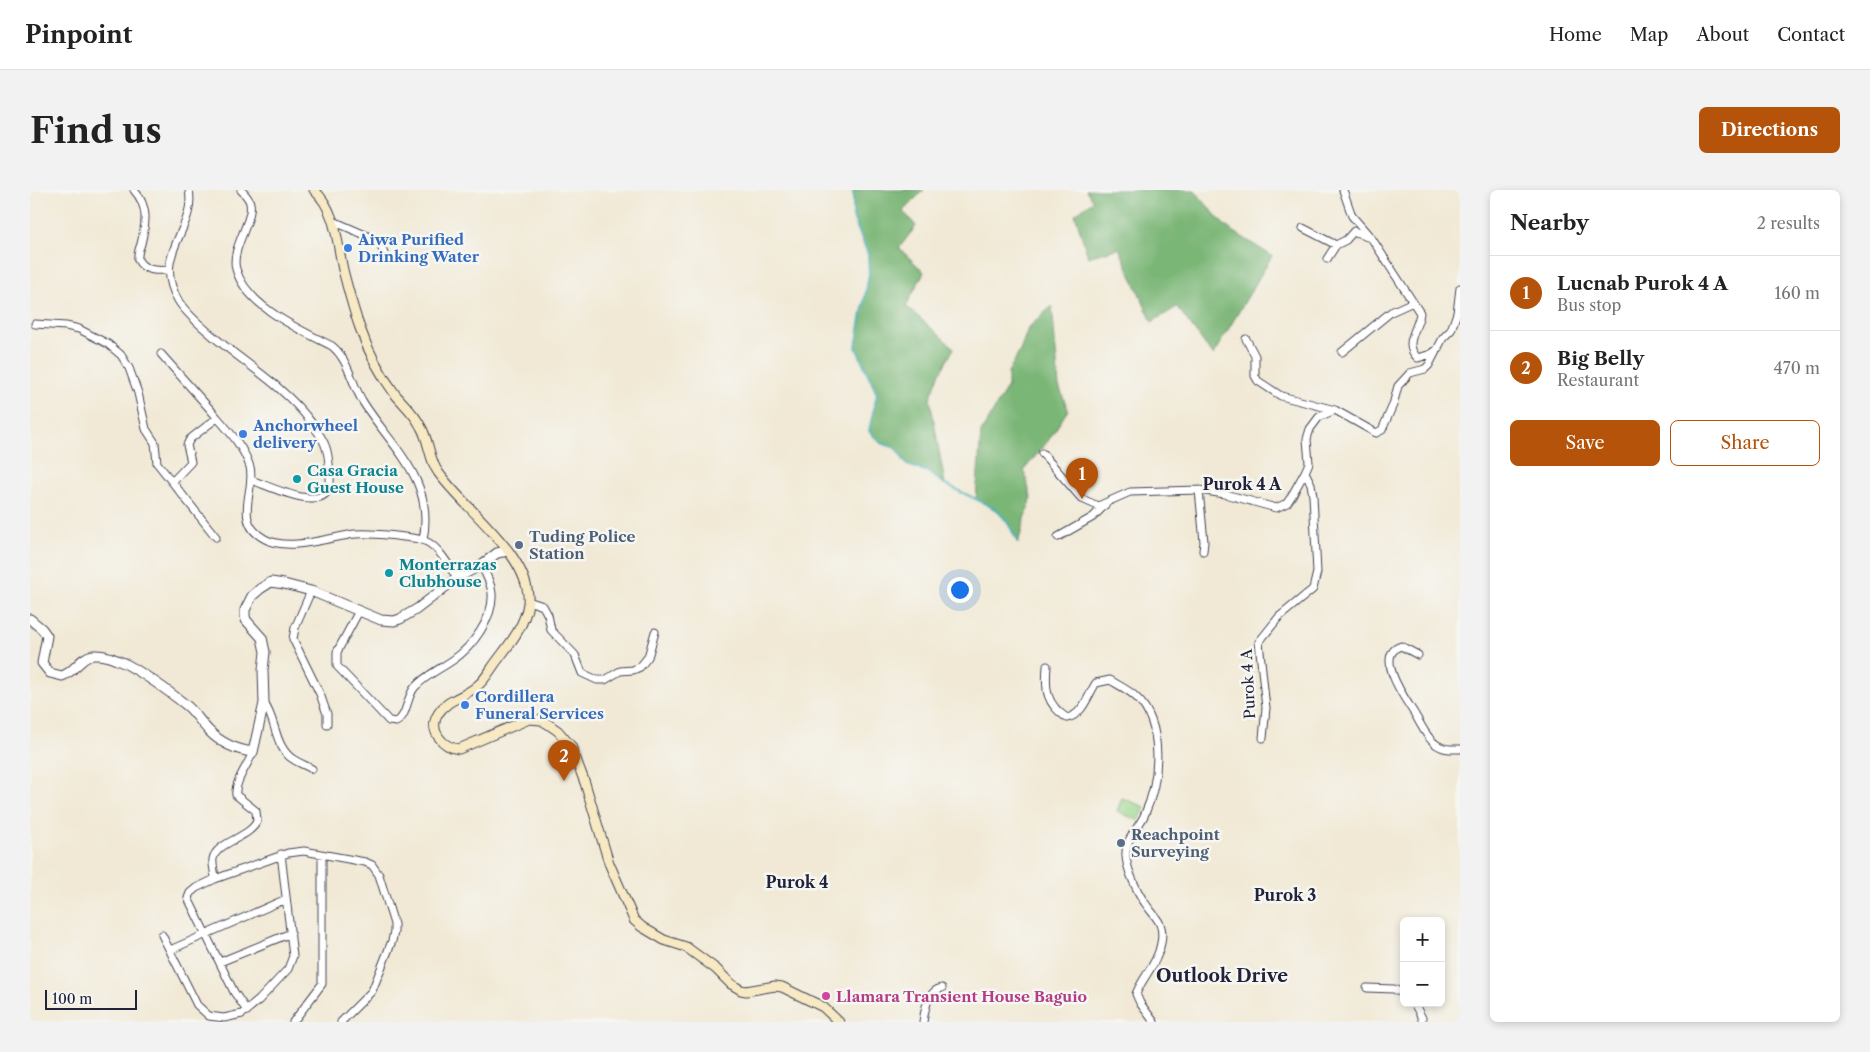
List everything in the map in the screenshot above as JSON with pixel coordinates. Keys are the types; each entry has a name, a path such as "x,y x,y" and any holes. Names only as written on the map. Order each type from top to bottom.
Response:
{"main road":[{"path":"314,190 328,206 360,328 383,377 421,426 437,471 508,551 521,569 525,580 528,601 520,627 483,680 477,686 449,702 437,716 435,723 436,733 448,747 458,749 479,742 529,719 541,720 558,731 571,746 577,758 609,864 634,920 664,940 686,947 716,969 731,984 742,990 775,986 782,987 822,1007 839,1022"}],"street":[{"path":"134,190 145,210 146,218 138,260 148,269 158,271 169,270"},
{"path":"189,190 191,200 190,211 175,244 169,270 172,284 180,302 196,322 291,399 307,417 325,444 328,454 330,486 326,494 317,498 295,496 251,480"},
{"path":"242,190 250,203 249,214 236,254 235,267 242,284 255,299 274,314 332,346 345,360 362,401 400,450 418,481 426,512 423,540"},
{"path":"1345,191 1352,216 1372,239 1420,313 1410,343 1412,352 1418,358 1431,354 1438,348"},
{"path":"333,222 379,241 385,256"},
{"path":"1303,228 1336,245"},
{"path":"1327,260 1336,245 1346,240 1354,231 1372,239"},
{"path":"1246,339 1255,356 1255,376 1258,381 1281,396 1335,410 1376,433 1382,430 1393,405 1398,386 1410,373 1425,369 1429,365 1443,338 1451,330 1457,313 1460,288"},
{"path":"1342,352 1391,312 1413,302"},
{"path":"35,324 66,326 79,329 108,344 121,355 138,393 146,429 157,448 156,461 216,536"},
{"path":"161,354 240,446 250,468 251,480 247,510 249,521 258,533 267,540 287,543 314,543 356,534 423,540 438,551 458,578"},
{"path":"1042,454 1082,499 1098,506 1130,492 1199,490 1225,494 1276,508 1286,503 1292,497 1305,472 1309,462 1307,439 1310,429 1319,417 1335,410"},
{"path":"172,482 191,462 187,445 190,439 216,418"},
{"name":"Purok 4 A","path":"1262,738 1266,708 1259,642 1279,617 1313,588 1317,572 1313,496 1311,484 1305,472"},
{"path":"1199,490 1204,542 1203,551"},
{"path":"1058,536 1093,517 1107,503"},
{"path":"497,553 501,543"},
{"path":"215,879 213,859 216,853 250,830 257,821 256,811 236,795 235,788 254,752 264,703 264,645 260,634 246,620 245,610 252,596 271,582 284,584 311,591 381,620 400,620 458,578 497,553 508,551"},
{"path":"359,612 337,652 337,666 389,721 396,722 400,720 414,688 438,668 452,661 480,631 491,607 492,595 490,584 481,565"},
{"path":"311,591 295,628 293,639 320,694 327,714 328,724"},
{"path":"528,601 543,606 548,615 551,630 576,655 582,672 598,680 605,680 620,671 633,670 644,663 648,657 655,632"},
{"path":"30,619 47,636 42,663 50,673 62,676 71,672 88,656 108,656 155,681 186,705 214,735 229,745 254,752"},
{"path":"1418,655 1401,646 1394,650 1391,664 1396,685 1431,740 1439,747 1460,749"},
{"path":"1047,666 1045,687 1050,701 1058,712 1067,718 1075,716 1096,683 1110,680 1135,696 1141,703 1156,737 1158,760 1151,794 1144,816 1132,834 1125,855 1138,891 1159,920 1162,933 1161,945 1154,965 1140,983 1136,994 1140,1003 1154,1022"},
{"path":"264,703 270,713 280,743 285,750 291,758 312,769"},
{"path":"247,1011 234,992 188,898 190,893 196,888 215,879 281,854 304,851 322,856 365,862 372,865 379,875 394,924 392,941 372,991 341,1022"},
{"path":"162,935 197,1005 206,1015 224,1018 247,1011 288,969 292,956 281,854"},
{"path":"293,1022 322,984 322,856"},
{"path":"170,950 286,899"},
{"path":"220,962 291,933"},
{"path":"923,1022 926,1001 942,988"},
{"path":"1367,988 1394,989 1400,992"},
{"path":"1416,1007 1422,1022"}],"green space":[{"path":"853,190 924,190 903,211 916,226 899,248 924,272 906,306 954,348 939,375 930,399 945,484 926,471 907,465 896,448 881,443 869,431 877,394 856,347 869,274 868,254 853,217"},
{"path":"1086,190 1194,190 1225,226 1272,256 1213,355 1177,307 1152,322 1119,248 1088,257 1075,214 1093,201"},
{"path":"1052,306 1059,386 1068,410 1048,441 1024,470 1031,498 1018,543 1002,516 976,499 981,432 1008,386 1008,372 1020,351 1028,328"},
{"path":"1122,798 1145,807 1139,821 1117,811"}],"waterway":[{"path":"853,190 853,217 868,254 869,274 856,347 877,394 869,431 881,443 896,448 907,465 926,471 945,484 996,509 1009,524 1018,543"}],"place":[{"name":"Aiwa Purified Drinking Water","path":"348,248"},
{"name":"Anchorwheel delivery","path":"243,434"},
{"name":"Casa Gracia Guest House","path":"297,479"},
{"name":"Lucnab Purok 4 A","path":"1082,499"},
{"name":"Tuding Police Station","path":"519,545"},
{"name":"Monterrazas Clubhouse","path":"389,573"},
{"name":"Cordillera Funeral Services","path":"465,705"},
{"name":"Big Belly","path":"564,781"},
{"name":"Reachpoint Surveying","path":"1121,843"},
{"name":"Llamara Transient House Baguio","path":"826,996"}],"district":[{"name":"Purok 4 A","path":"1242,484"},
{"name":"Purok 4","path":"797,882"},
{"name":"Purok 3","path":"1285,895"},
{"name":"Outlook Drive","path":"1222,976"}]}
